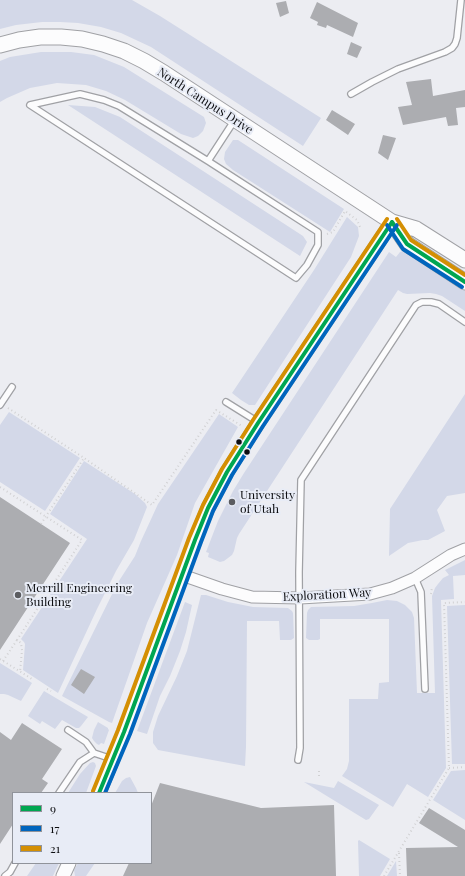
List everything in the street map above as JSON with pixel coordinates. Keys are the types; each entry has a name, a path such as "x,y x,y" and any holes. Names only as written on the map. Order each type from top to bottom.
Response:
{"main road":[{"name":"North Campus Drive","path":"0,45 40,37 68,38 82,39 124,51 144,61 392,222 416,229 465,260"},
{"name":"North Campus Drive","path":"392,222 407,244 465,282"}],"street":[{"path":"99,792 127,725 208,508 258,423 392,222"},
{"name":"Exploration Way","path":"182,576 222,590 252,597 300,598 370,594 392,588 415,578 445,559 465,549"},
{"path":"63,876 69,864"}],"lane":[{"path":"351,94 398,69 452,48 457,38 461,0"},
{"path":"80,94 104,100 119,106 318,232 318,236 318,245 307,265 296,278 30,105 80,94"},
{"path":"208,161 234,120"},
{"path":"298,760 300,748 299,572 301,480 416,305 422,302 439,304 465,322"},
{"path":"0,405 12,386"},
{"path":"226,402 258,423"},
{"path":"415,578 421,592 425,689"},
{"path":"68,730 86,742 94,753 113,760"},
{"path":"60,792 80,762 94,753"},
{"path":"5,876 10,872 14,864"}],"path":[{"path":"318,236 333,232 345,211 357,220 360,227"},
{"path":"0,405 84,458 152,506 216,410 242,426"},
{"path":"40,524 84,458"},
{"path":"0,487 82,540 3,661"},
{"path":"384,876 449,768 444,603 465,602"},
{"path":"17,640 21,643 22,650 20,672"},
{"path":"0,659 32,680"},
{"path":"47,689 51,691"},
{"path":"449,768 465,767"},
{"path":"319,771 319,778"},
{"path":"399,852 400,876"}],"shaded area":[{"path":"0,0 132,0 160,16 321,118 303,146 151,47 121,33 101,27 60,22 42,22 16,25 0,29"},
{"path":"41,52 71,52 94,55 124,67 204,117 206,123 203,131 198,136 193,138 181,134 125,100 106,91 86,85 57,83 30,88 0,102 0,61 10,57"},
{"path":"68,105 95,107 120,117 303,236 307,242 300,256"},
{"path":"233,140 238,140 344,209 330,232 226,164 224,159 225,152"},
{"path":"347,217 358,227 359,236 351,257 255,405 249,405 232,393 314,270"},
{"path":"403,251 406,251 465,290 465,311 442,296 436,294 407,294 398,290 239,534 232,555 220,562 208,557 209,553 206,552 218,521 244,473 389,252 396,257"},
{"path":"465,394 465,493 447,496 437,510 445,531 428,540 408,543 389,556 390,509"},
{"path":"9,412 80,458 45,511 0,482 0,425"},
{"path":"219,414 238,427 195,503 177,555 147,623 112,723 109,722 62,696 117,584 135,556 158,504"},
{"path":"84,461 135,494 145,503 147,507 134,540 116,571 97,609 58,693 23,670 25,644 21,639 87,539 50,514"},
{"path":"465,560 465,575 453,576 454,599 441,600 446,768 428,797 407,784 393,807 342,776 347,769 349,761 349,699 378,699 379,683 389,682 389,619 320,619 320,639 309,640 306,638 307,613 311,607 354,606 387,600 397,601 405,605 412,612 414,618 417,693 435,693 432,596 438,584 443,578 449,575 445,570"},
{"path":"201,595 253,607 288,608 293,613 294,638 291,640 280,640 279,621 247,621 245,766 158,750 153,743 153,732 158,716 187,651"},
{"path":"185,602 192,605 180,651 160,696 147,734 137,731"},
{"path":"465,605 465,764 452,764 447,606"},
{"path":"0,663 32,683 21,701 8,695 0,694"},
{"path":"44,691 88,717 79,728 76,728 62,720 55,729 42,721 40,724 28,716"},
{"path":"98,722 109,730 104,744 101,743 99,745 92,738"},
{"path":"90,763 95,763 96,766 86,792 69,792 80,774"},
{"path":"465,770 465,820 433,800 451,771"},
{"path":"130,777 138,792 116,792 122,781"},
{"path":"338,781 379,805 369,819 366,820 304,782 334,788"},
{"path":"359,840 390,859 380,876 359,876"},
{"path":"396,861 397,876 387,876"},
{"path":"35,864 59,864 53,876 27,876"},
{"path":"77,864 94,864 86,876 75,876 74,870"}],"building":[{"path":"286,1 289,13 280,17 276,3"},
{"path":"317,2 358,23 353,37 327,25 326,28 317,25 318,22 310,18"},
{"path":"351,42 362,47 357,58 347,54"},
{"path":"431,79 433,96 465,90 465,107 456,108 458,125 448,126 446,117 403,125 398,107 412,105 406,82"},
{"path":"332,110 355,124 348,135 326,120"},
{"path":"383,135 396,138 388,160 378,153"},
{"name":"Merrill Engineering Building","path":"0,497 70,543 0,650"},
{"path":"81,669 95,677 84,694 71,685"},
{"path":"22,723 62,749 42,779 48,783 42,792 12,792 12,826 0,844 0,732 11,740"},
{"path":"160,783 261,808 334,805 336,876 123,876 129,864 152,864 152,803"},
{"path":"429,808 465,830 465,876 407,876 406,848 458,847 419,823"}],"transit line":[{"name":"21","path":"93,791 118,730 189,538 203,505 222,469 253,420 387,219"},
{"name":"21","path":"397,219 411,240 465,275"},
{"name":"9","path":"392,222 407,244 465,282"},
{"name":"9","path":"99,792 124,732 208,508 227,472 258,423 392,222"},
{"name":"17","path":"387,225 403,249 462,287"},
{"name":"17","path":"105,792 130,734 213,511 232,475 263,426 397,225"}],"place":[{"name":"University of Utah","path":"232,502"},
{"name":"Merrill Engineering Building","path":"18,595"}]}
